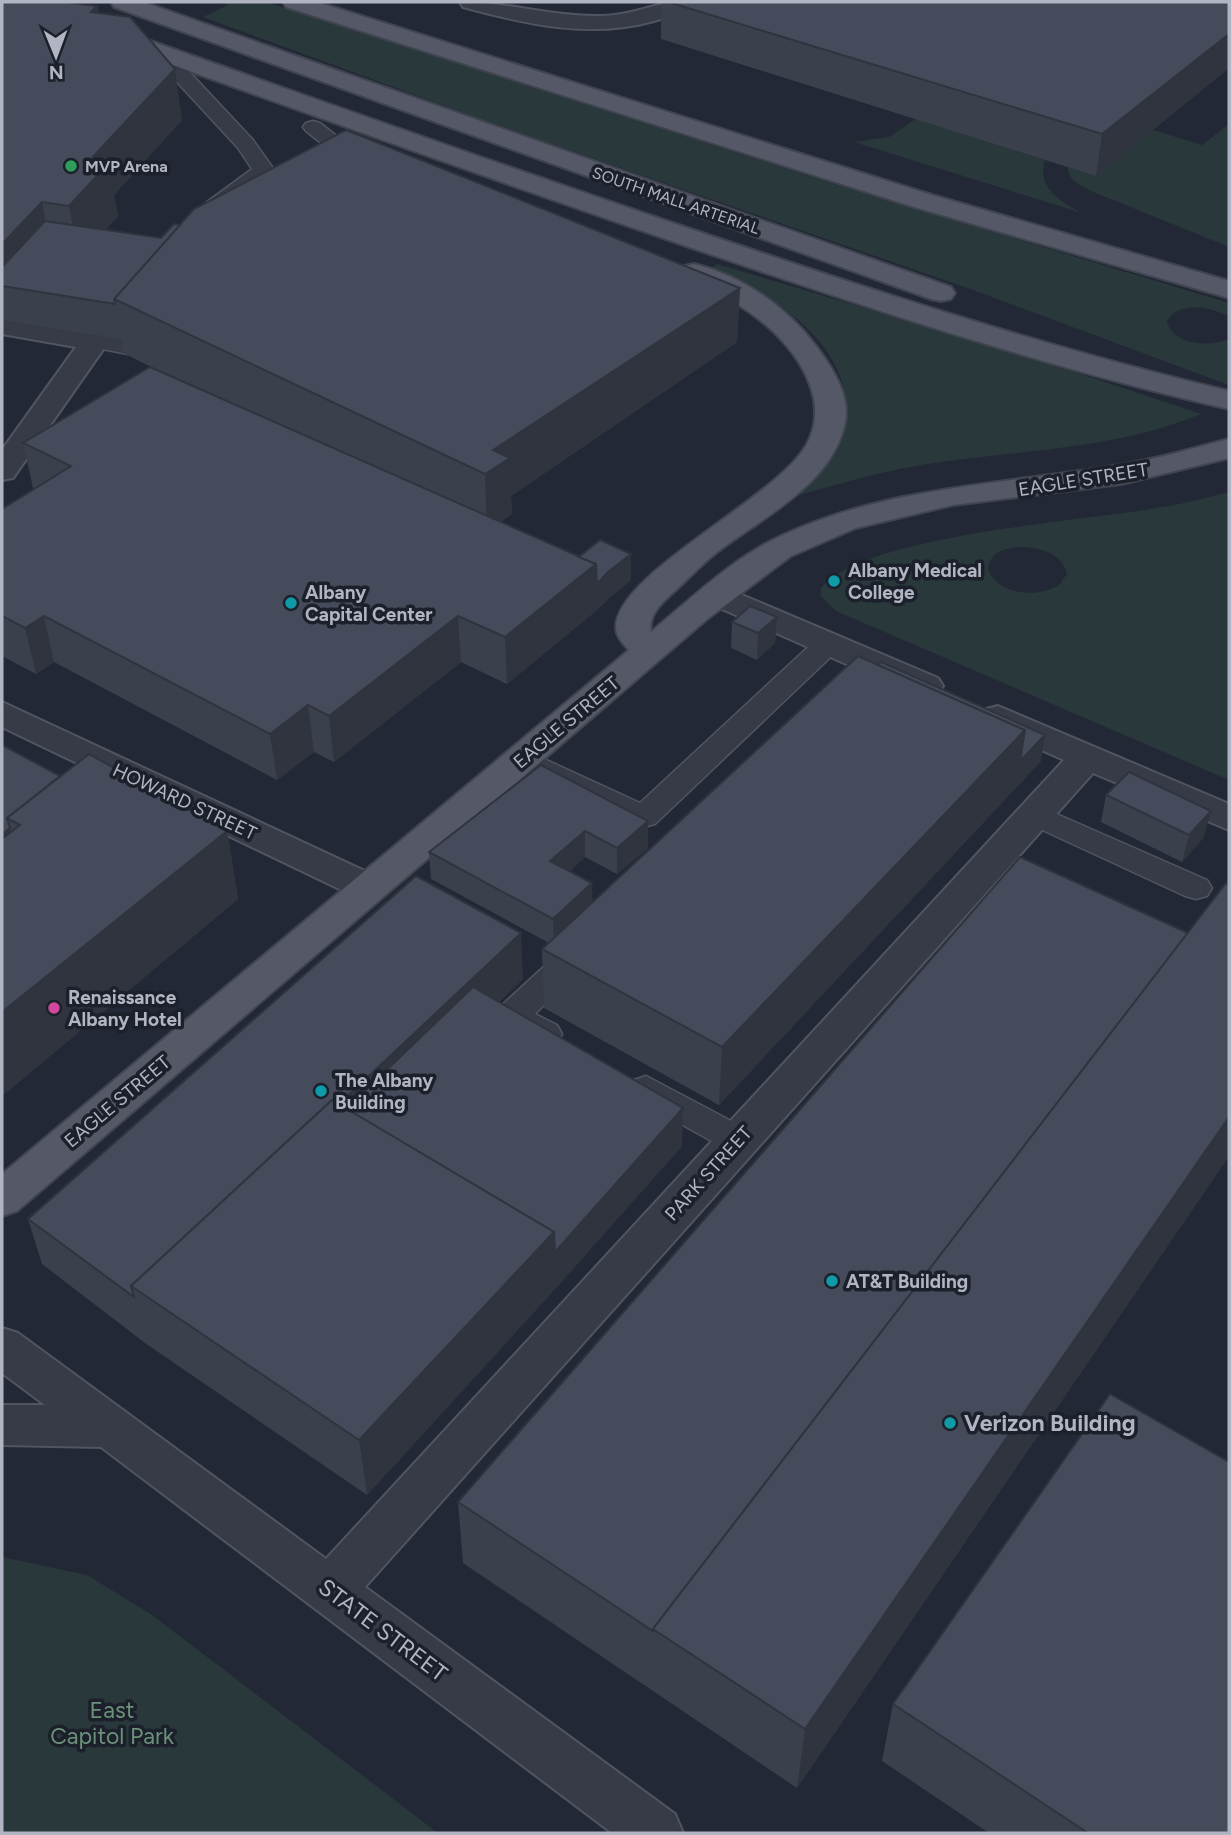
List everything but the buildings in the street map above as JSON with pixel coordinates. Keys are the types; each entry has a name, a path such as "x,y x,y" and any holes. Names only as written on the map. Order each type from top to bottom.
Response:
{"main road":[{"path":"20,2 513,178 814,279 1069,359 1229,400"},
{"name":"SOUTH MALL ARTERIAL","path":"122,2 1229,400"},
{"path":"294,2 923,201 1229,290"},
{"path":"362,2 1229,275"},
{"path":"161,53 313,127 384,171"},
{"path":"651,650 636,639 632,628 635,616 651,594 701,549 806,467 822,445 830,424 825,385 805,350 771,315 729,302 672,264"},
{"name":"EAGLE STREET","path":"2,1199 387,886 521,760 716,594 774,552 827,528 928,502 1122,475 1229,448"}],"street":[{"path":"471,2 545,19 603,23 683,6"},
{"path":"2,326 83,337 2,471"},
{"path":"716,594 829,643 868,674 962,701 1229,818"},
{"name":"HOWARD STREET","path":"2,713 387,886"},
{"name":"PARK STREET","path":"330,1590 1088,757"},
{"name":"STATE STREET","path":"2,1347 656,1833"},
{"path":"2,1425 110,1427"}],"lane":[{"path":"161,53 246,144 264,171 201,214"},
{"path":"221,200 242,210"},
{"path":"83,337 128,347"},
{"path":"521,760 644,817 829,643"},
{"path":"1034,814 1196,888"},
{"path":"572,1049 512,1016 592,940"},
{"path":"619,1075 738,1140"}],"green space":[{"path":"220,2 266,2 837,185 1229,303 1229,317 1214,310 1196,307 1179,310 1167,321 1171,329 1184,340 1212,343 1229,339 1229,385 973,290 483,120 203,17 228,5"},
{"path":"916,119 1045,160 1043,170 1047,186 1059,199 1082,213 854,142 889,137"},
{"path":"1229,124 1229,247 1091,191 1070,176 1068,167 1096,176 1153,130 1202,145"},
{"path":"717,264 1033,358 1201,414 1136,435 1069,447 915,466 792,497 822,470 839,447 846,414 843,388 834,364 820,342 801,323 757,291 710,269"},
{"path":"1229,492 1229,780 836,611 821,596 821,588 844,570 880,555 925,543 1161,507","holes":["1013,548 1033,548 1052,554 1065,567 1067,574 1059,585 1040,592 1019,592 1000,585 993,578 988,569 996,554"]},
{"name":"East Capitol Park","path":"2,1557 87,1575 152,1615 438,1833 2,1833"}],"place":[{"name":"MVP Arena","path":"71,166"},
{"name":"Albany Medical College","path":"834,581"},
{"name":"Albany Capital Center","path":"291,603"},
{"name":"Renaissance Albany Hotel","path":"54,1008"},
{"name":"The Albany Building","path":"321,1091"},
{"name":"AT&T Building","path":"832,1281"},
{"name":"Verizon Building","path":"950,1423"}]}
